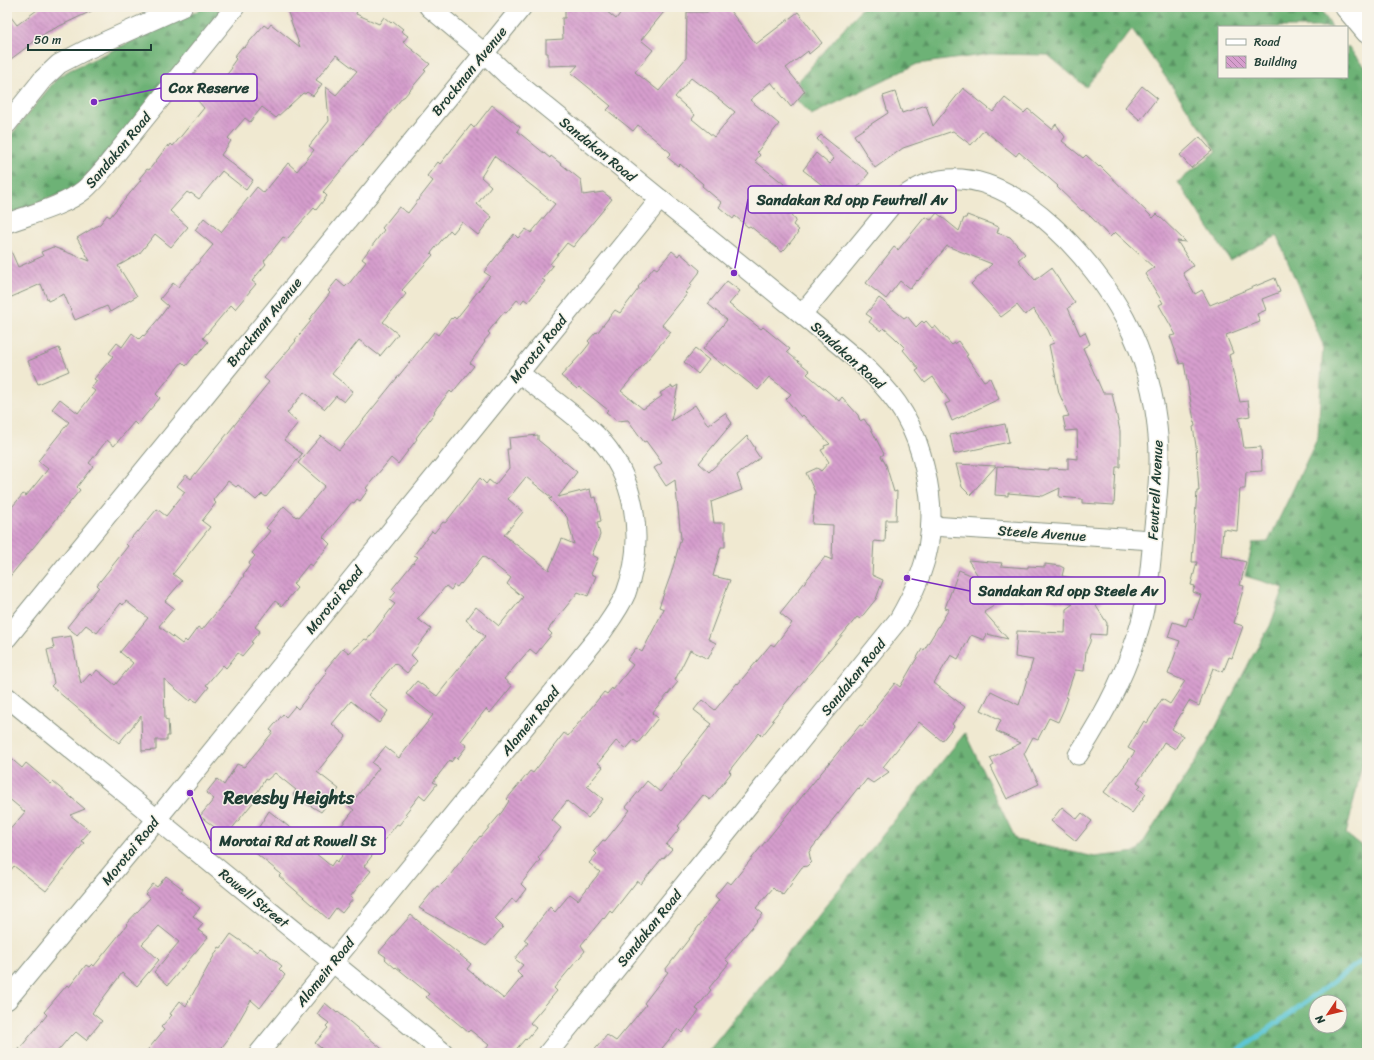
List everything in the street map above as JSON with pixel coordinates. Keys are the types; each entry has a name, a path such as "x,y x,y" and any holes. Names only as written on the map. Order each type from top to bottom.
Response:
{"main road":[{"path":"1346,7 1367,32"}],"street":[{"path":"7,124 43,79 59,64 86,50 182,7"},
{"name":"Sandakan Road","path":"7,222 74,197 83,190 107,164 235,7"},
{"name":"Sandakan Road","path":"429,7 484,53 506,74 802,314 875,376 892,396 905,415 915,436 926,474 931,503 931,526 926,558 910,602 899,620 548,1053"},
{"name":"Brockman Avenue","path":"7,638 522,7"},
{"name":"Fewtrell Avenue","path":"802,314 891,206 902,196 915,188 948,179 984,182 1023,204 1058,231 1093,269 1114,299 1135,340 1150,390 1158,437 1158,486 1150,575 1141,621 1122,676 1107,708 1078,755"},
{"name":"Morotai Road","path":"7,1000 157,819 660,199"},
{"name":"Alamein Road","path":"260,1053 602,632 615,614 633,572 637,544 636,518 630,493 622,473 610,453 595,435 519,372"},
{"name":"Steele Avenue","path":"931,526 1153,540"},
{"name":"Rowell Street","path":"7,697 444,1053"}],"green space":[{"path":"206,7 218,7 220,14 90,174 73,189 7,215 7,140 58,77"},
{"path":"863,7 1319,7 1331,26 1218,26 1218,78 1348,78 1348,47 1367,69 1367,744 1346,834 1367,850 1367,1053 707,1053 965,733 1016,840 1095,857 1137,852 1208,742 1252,657 1270,626 1284,588 1245,576 1253,543 1268,542 1318,437 1323,345 1277,236 1230,260 1178,182 1217,151 1132,29 1086,87 1048,55 990,54 917,64 811,115 789,92"}],"building":[{"path":"41,7 100,7 47,32 7,62 7,12 17,25"},
{"path":"286,7 350,7 357,10 356,14 379,24 384,17 391,23 393,21 403,29 401,31 408,36 403,42 430,64 424,70 426,71 323,192 327,196 316,210 314,208 287,239 283,237 264,261 266,264 252,281 256,284 235,309 231,305 203,338 208,342 197,355 196,354 186,366 182,362 156,394 160,398 137,425 134,422 114,446 107,440 89,463 93,466 77,487 80,490 7,580 7,513 23,494 26,496 48,469 38,461 69,422 52,409 60,399 78,413 95,391 91,388 97,381 94,379 113,356 109,353 117,343 122,347 132,333 139,339 143,335 144,336 160,317 168,306 160,299 173,283 178,287 213,245 195,230 204,218 221,232 257,187 264,193 288,163 297,171 314,150 309,146 329,121 326,87 336,95 357,71 336,55 316,80 322,84 313,96 307,92 305,94 303,93 276,118 262,107 250,122 245,118 228,138 231,141 221,155 253,180 246,190 222,171 199,199 187,192 170,211 188,227 171,247 155,234 139,254 118,266 137,296 110,312 107,306 75,320 64,294 48,301 41,284 7,299 7,242 18,267 43,256 41,252 53,247 90,261 77,238 100,224 107,215 110,217 141,180 139,179 147,169 149,170 168,145 169,147 171,144 173,146 204,108 198,101 206,91 210,94 213,92 232,68 231,66 236,59 234,57 242,47 244,48 264,25 268,28 271,24 300,47"},
{"path":"565,7 601,7 616,19 625,7 668,7 641,40 653,50 635,72 659,91 686,58 687,12 707,12 714,7 727,7 756,44 798,12 822,43 809,54 808,51 786,68 805,91 791,107 771,82 750,100 779,124 757,152 760,155 755,161 784,184 783,186 792,193 781,208 796,220 793,225 799,230 782,252 750,226 748,227 735,216 733,219 719,207 722,203 680,164 678,166 667,157 671,153 638,125 633,131 607,110 611,106 571,73 578,65 548,66 546,40 563,39 562,18 565,18","holes":["691,78 700,85 701,84 735,112 714,137 692,119 695,115 675,97"]},
{"path":"1142,86 1157,98 1140,120 1125,107"},
{"path":"963,88 993,112 1005,98 1024,113 1028,109 1052,129 1056,124 1065,137 1062,141 1083,158 1086,155 1099,167 1100,166 1153,218 1157,214 1186,242 1177,241 1193,266 1183,273 1195,294 1202,290 1210,305 1275,278 1280,292 1262,299 1266,310 1257,314 1260,322 1226,335 1233,353 1229,355 1240,402 1248,401 1250,416 1239,418 1244,448 1261,447 1262,471 1246,472 1245,489 1240,489 1237,531 1223,529 1221,556 1246,562 1240,585 1244,586 1234,623 1243,626 1232,658 1229,657 1223,672 1213,668 1199,706 1189,701 1172,729 1183,736 1175,749 1164,742 1151,764 1137,782 1141,785 1138,788 1146,794 1132,813 1104,792 1135,752 1128,748 1144,721 1147,723 1162,699 1170,704 1185,681 1168,674 1180,641 1168,637 1173,622 1186,626 1189,618 1193,619 1201,595 1193,592 1195,586 1191,585 1197,562 1192,562 1197,491 1199,491 1196,446 1193,427 1195,426 1184,363 1180,364 1170,336 1176,335 1159,305 1163,303 1145,274 1154,268 1115,232 1110,237 1091,217 1083,210 1082,211 1057,187 1058,186 1019,152 1016,156 984,130 971,145 953,131 903,148 875,168 854,135 888,113 883,96 895,92 902,113 926,105 933,126"},
{"path":"492,105 520,127 517,131 550,158 551,156 581,180 583,195 603,192 612,199 573,247 567,243 550,264 553,266 542,279 545,281 528,302 524,299 521,303 517,300 506,313 504,312 488,332 490,334 470,363 474,366 452,393 450,391 434,411 435,412 416,438 417,439 398,464 391,458 366,488 368,490 360,501 357,499 354,503 352,502 323,537 330,544 312,566 309,564 293,584 297,588 282,606 275,601 255,627 260,631 251,642 253,643 242,656 238,653 226,668 223,665 206,685 209,687 197,702 192,699 190,701 164,679 165,719 168,720 169,736 167,736 167,740 156,740 156,750 142,751 141,716 119,743 51,686 54,683 47,650 54,648 52,639 71,636 81,684 90,674 92,676 97,670 115,685 133,663 120,652 148,618 126,601 123,605 121,603 97,633 86,625 77,635 67,627 99,587 97,585 128,546 126,544 137,531 138,532 157,509 166,516 185,492 177,486 186,475 191,479 269,382 264,378 311,321 309,320 330,293 328,291 337,280 345,287 348,285 366,262 362,259 384,230 382,228 394,213 399,207 408,213 433,181 427,176 438,162 440,164 471,125 474,128","holes":["494,156 555,204 531,233 526,229 518,238 514,234 484,272 490,276 456,319 454,317 452,319 451,318 438,335 434,332 339,450 321,436 298,463 325,486 299,517 296,517 284,506 266,528 270,531 252,553 255,556 249,563 250,565 243,575 244,576 202,630 198,627 187,642 185,640 182,644 159,626 174,608 165,601 182,581 173,574 210,527 202,521 216,503 213,500 228,481 236,487 238,485 256,500 262,494 266,497 302,454 284,440 298,423 287,413 304,392 325,409 336,396 344,402 353,391 332,374 359,340 380,356 398,334 383,322 406,294 402,290 433,255 431,253 450,230 453,233 462,222 478,235 492,217 477,204 491,186 481,177"]},
{"path":"821,135 869,173 850,197 849,196 844,202 803,170 816,153 829,164 834,159 817,139"},
{"path":"1200,137 1212,151 1191,168 1180,155"},
{"path":"937,213 959,231 964,218 966,218 967,215 999,227 997,233 1010,237 1025,254 1018,260 1035,280 1051,268 1075,303 1068,308 1080,335 1085,332 1090,344 1083,348 1103,393 1112,393 1120,431 1120,467 1116,467 1114,505 1082,503 1082,499 1059,497 1060,488 1043,496 1008,493 1008,496 995,495 997,466 1049,470 1049,468 1068,469 1068,458 1078,459 1077,430 1066,431 1063,417 1069,416 1059,393 1049,345 1054,343 1048,330 1033,309 1025,315 1017,305 1001,317 971,284 992,264 947,246 910,289 900,281 886,299 866,283 894,247 898,250 925,217 931,220"},
{"path":"672,251 678,256 680,253 700,270 699,273 690,284 692,285 685,293 687,294 662,325 671,332 621,391 643,409 662,396 660,393 672,386 673,388 678,385 671,421 695,405 708,425 725,413 732,423 699,463 709,472 747,436 760,458 737,475 742,490 711,502 714,523 725,523 725,547 721,547 713,576 730,580 708,639 716,643 708,659 690,650 675,680 678,682 652,713 658,718 638,743 634,740 626,749 616,741 598,763 603,767 587,786 603,799 588,818 567,801 552,820 561,828 538,858 540,860 521,884 526,889 516,902 512,899 495,919 503,927 486,946 419,908 437,886 439,887 447,879 480,836 481,837 502,812 509,801 507,799 530,771 533,773 564,733 568,736 604,692 607,694 612,688 613,690 633,665 627,660 636,648 642,652 664,609 659,607 671,574 681,538 675,480 666,486 654,468 662,463 628,420 617,421 606,412 608,410 579,387 577,389 561,376 583,352 590,343 588,341 596,332 597,333 615,310 620,313 654,267 657,269"},
{"path":"727,281 740,291 729,304 761,329 763,327 790,349 787,352 810,371 807,374 839,401 842,397 858,415 860,421 864,419 869,425 884,454 881,456 886,465 894,492 897,491 896,520 886,520 885,542 874,541 872,575 883,580 876,599 860,619 857,617 828,651 772,720 774,721 762,736 759,733 729,771 731,773 710,800 703,795 678,826 680,828 666,845 672,849 663,859 662,858 641,884 637,881 612,913 610,911 604,919 603,918 581,945 585,951 554,988 557,991 530,1023 536,1028 526,1040 525,1039 513,1053 483,1053 489,1045 470,1030 468,1032 426,997 429,994 396,967 395,968 385,959 386,957 379,952 411,915 471,964 467,969 504,999 522,977 517,972 523,965 515,959 528,943 524,940 550,907 555,912 570,894 578,900 600,872 589,863 597,854 594,851 603,840 605,841 630,810 626,807 647,781 660,792 712,724 694,710 702,700 715,710 771,644 774,646 792,623 780,613 825,557 832,560 833,525 812,524 815,492 806,473 817,468 821,471 829,462 821,450 825,448 824,446 830,444 803,415 801,417 786,399 791,394 769,377 758,390 703,349 727,320 708,304"},
{"path":"879,298 904,318 907,316 916,327 922,321 924,323 926,321 932,328 935,326 952,345 958,341 968,355 966,356 984,381 990,378 999,399 952,421 945,404 950,402 933,377 925,383 916,371 919,369 903,350 905,348 884,328 881,331 869,322 872,318 866,314"},
{"path":"59,348 69,371 38,384 28,361"},
{"path":"695,349 709,360 698,374 684,362"},
{"path":"1005,424 1009,442 954,454 950,435"},
{"path":"538,435 538,440 577,472 558,497 590,489 592,498 596,497 601,521 597,522 600,535 592,555 598,558 591,574 596,576 588,596 578,592 548,630 552,634 536,654 530,649 504,679 512,686 490,713 486,709 461,741 467,746 457,759 455,757 451,762 450,760 433,782 437,784 425,799 420,795 405,814 407,815 399,825 397,824 364,866 371,871 350,897 353,899 342,913 336,908 328,919 279,876 281,874 247,846 269,811 303,838 311,846 309,848 331,866 335,860 337,862 353,843 338,830 354,810 349,806 379,768 372,763 385,747 399,758 433,715 406,694 417,681 437,696 485,636 466,620 476,607 499,626 523,597 507,584 511,578 483,556 461,584 460,583 457,587 454,585 451,590 446,586 418,619 431,629 411,655 417,661 407,673 395,663 368,695 388,711 379,723 351,701 332,724 346,736 317,772 339,789 321,812 293,795 296,790 275,773 267,780 265,779 258,791 252,797 255,800 226,836 200,816 214,799 206,793 217,779 224,785 237,764 244,767 273,732 270,730 283,714 286,717 295,706 298,709 327,672 325,670 343,648 349,653 365,639 367,640 395,604 389,600 396,592 392,589 418,557 414,555 432,531 434,533 443,522 445,523 480,478 486,484 489,480 495,485 509,468 507,449 510,449 509,438","holes":["526,477 552,498 549,499 567,517 574,544 562,539 549,570 504,535 523,512 508,499"]},
{"path":"956,464 996,466 970,495 962,487"},
{"path":"968,560 1002,563 1001,566 1028,568 1028,566 1045,567 1045,564 1060,566 1064,568 1062,576 1079,579 1075,603 1100,586 1108,598 1096,606 1107,623 1106,635 1091,634 1090,642 1086,651 1084,671 1075,670 1066,697 1068,698 1058,722 1049,718 1038,739 1033,737 1024,754 1039,784 1007,799 991,767 994,765 990,758 1021,743 996,731 1001,720 981,710 991,691 1019,705 1033,660 1015,657 1017,631 1065,633 1066,609 1073,604 1024,595 1024,601 1005,599 984,612 1008,639 987,634 984,640 971,635 958,659 951,655 934,683 965,707 952,724 954,726 942,741 919,722 883,767 889,772 873,783 867,779 859,789 858,788 809,852 811,862 807,866 802,867 783,895 773,888 756,908 763,914 725,959 729,963 709,988 711,990 696,1009 699,1011 682,1033 678,1029 658,1053 592,1053 607,1035 616,1041 646,1005 644,1003 668,972 665,970 719,900 715,896 727,881 731,884 860,725 862,726 895,683 900,687 922,649 924,650 949,609 945,608 959,570 980,579"},
{"path":"7,755 22,768 26,763 51,784 53,782 85,809 70,815 90,831 81,841 84,843 46,891 14,866 7,875 7,833 25,812 7,797"},
{"path":"1062,807 1077,819 1082,813 1092,821 1076,841 1051,821"},
{"path":"166,876 183,889 181,892 200,908 193,916 203,924 198,930 208,937 168,985 154,972 179,942 159,926 142,944 159,960 137,986 122,973 92,1013 102,1021 86,1040 76,1032 72,1036 71,1035 56,1053 16,1053 47,1015 44,1012 67,985 69,987 86,965 89,967 92,964 94,966 127,925 126,924 150,898 145,894 153,884 157,887"},
{"path":"231,934 257,952 260,948 282,966 279,969 285,975 260,1008 251,1000 229,1038 219,1051 211,1047 207,1053 145,1053 164,1030 161,1027 172,1015 170,1014 180,1001 186,1006 219,947 221,948"},
{"path":"325,1003 387,1053 327,1053 315,1043 328,1028 326,1026 329,1023 317,1014"}],"waterway":[{"path":"1236,1053 1367,957"}],"place":[{"name":"Cox Reserve","path":"94,102"},
{"name":"Sandakan Rd opp Fewtrell Av","path":"734,273"},
{"name":"Sandakan Rd opp Steele Av","path":"907,578"},
{"name":"Morotai Rd at Rowell St","path":"190,793"}],"district":[{"name":"Revesby Heights","path":"289,798"}]}
